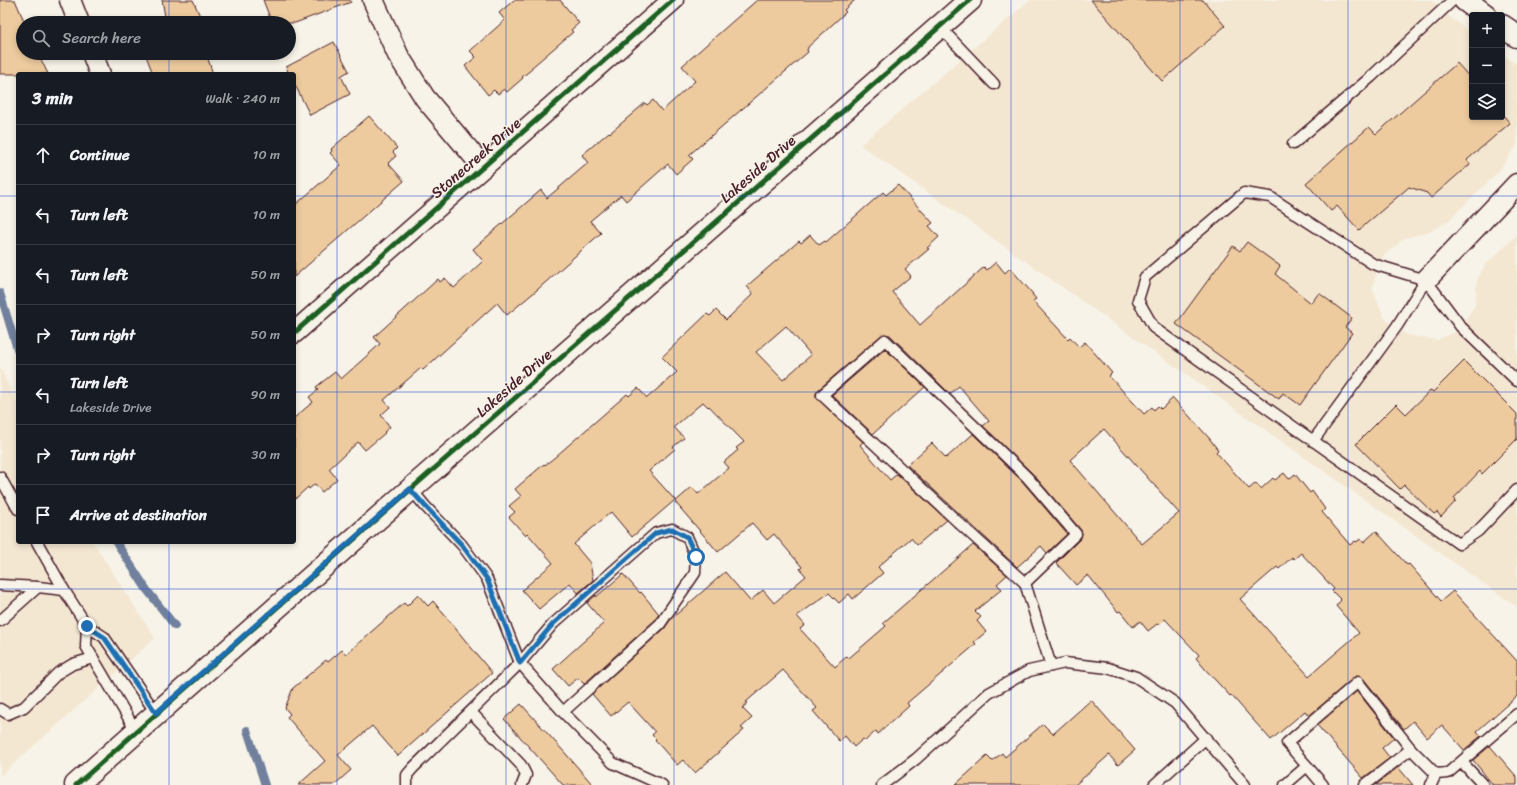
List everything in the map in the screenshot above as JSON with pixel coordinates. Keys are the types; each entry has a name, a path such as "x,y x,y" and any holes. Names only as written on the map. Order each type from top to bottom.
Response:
{"street":[{"path":"70,0 76,16"},
{"path":"373,0 398,55 425,98 483,167"},
{"name":"Stonecreek Drive","path":"296,331 673,0"},
{"name":"Lakeside Drive","path":"76,785 410,489 970,0"},
{"path":"1465,0 1481,12"},
{"path":"1505,28 1517,36"},
{"path":"95,60 99,72"},
{"path":"1426,280 1517,184"}],"lane":[{"path":"1293,144 1371,76 1453,0"},
{"path":"939,26 994,84"},
{"path":"1517,381 1461,327 1426,280 1373,264 1270,197 1244,193 1145,277 1138,300 1154,328 1459,544 1478,531 1517,490"},
{"path":"1313,441 1397,326 1426,280"},
{"path":"1025,582 1076,534 1027,477 885,340 822,395 960,524 1025,582 1051,666"},
{"path":"0,477 16,505"},
{"path":"410,489 462,545 487,579 520,663 563,712 613,762 662,785"},
{"path":"407,785 407,775 413,768 520,663 553,624 656,533 672,529 687,537 696,557 695,573 660,624 563,712"},
{"path":"38,544 64,590 87,626 104,637 156,713"},
{"path":"0,585 64,590"},
{"path":"0,621 38,587"},
{"path":"87,626 86,646 136,731"},
{"path":"0,709 8,714 24,707 58,673 73,664 93,658"},
{"path":"882,785 916,759 990,693 1029,672 1065,664 1108,668 1136,677 1175,703 1245,785"},
{"path":"1323,785 1287,743 1358,682 1412,749 1436,774 1448,774 1517,714"},
{"path":"471,712 521,765 526,775 522,785"},
{"path":"1154,785 1206,738"},
{"path":"1365,785 1412,749"},
{"path":"1462,762 1483,785"},
{"path":"1285,785 1307,766"},
{"path":"1431,785 1436,774"}],"shaded area":[{"path":"1030,0 1431,0 1451,18 1469,31 1469,120 1505,120 1505,57 1517,64 1517,145 1499,171 1447,222 1429,232 1405,238 1381,258 1372,288 1385,319 1407,335 1438,340 1458,330 1475,305 1477,280 1485,265 1517,235 1517,607 860,145"},
{"path":"0,367 16,402 16,544 94,544 155,638 0,776"}],"building":[{"path":"0,0 15,0 22,16 16,16 16,60 41,60 47,72 16,72 16,74 0,74"},
{"path":"162,0 193,0 200,16 165,16"},
{"path":"263,0 350,0 351,2 296,23 296,16 269,16"},
{"path":"514,0 560,0 579,23 571,30 573,32 531,68 532,69 507,92 504,89 498,94 494,90 488,95 465,66 476,57 470,51 505,20 499,13"},
{"path":"757,0 855,0 844,10 846,12 808,47 808,52 689,155 693,159 676,174 668,164 626,201 621,195 590,221 601,233 537,290 507,315 497,303 423,370 421,368 384,400 390,407 381,415 390,427 384,432 385,433 365,450 358,442 329,469 337,479 322,492 315,484 309,489 308,487 296,498 296,416 313,402 309,397 318,390 316,387 335,372 341,379 380,344 374,337 438,279 440,282 445,278 454,288 483,261 473,249 541,190 547,198 588,163 582,155 645,103 647,105 653,100 662,111 695,81 682,66"},
{"path":"1091,0 1203,0 1225,26 1162,81"},
{"path":"334,42 349,71 341,76 350,94 310,115 296,87 296,72 288,72 286,67"},
{"path":"148,60 208,60 212,72 152,72"},
{"path":"1457,63 1469,77 1469,120 1505,120 1505,117 1510,123 1467,160 1470,164 1431,198 1427,193 1409,187 1359,230 1337,206 1331,211 1306,183 1369,127 1376,134"},
{"path":"369,116 397,148 393,152 396,156 388,163 404,181 296,275 296,204 341,165 330,153 332,151 331,149"},
{"path":"898,185 933,223 929,226 939,237 927,248 929,249 905,269 911,276 892,292 920,325 984,267 987,270 996,262 1005,273 1010,268 1033,294 1036,299 1033,301 1068,339 1070,337 1079,347 1085,342 1112,373 1109,376 1144,414 1152,407 1154,410 1158,406 1161,409 1173,398 1209,438 1218,450 1216,452 1249,489 1256,483 1261,489 1273,478 1275,480 1284,473 1289,479 1295,474 1310,493 1312,491 1325,509 1322,512 1350,545 1361,539 1364,542 1376,531 1407,565 1409,564 1441,601 1453,591 1517,661 1517,696 1477,731 1481,736 1464,750 1442,725 1427,738 1413,721 1404,729 1363,678 1356,676 1309,716 1305,711 1271,740 1231,695 1230,696 1205,669 1196,658 1199,655 1165,619 1159,625 1157,624 1148,631 1140,621 1133,627 1120,611 1118,612 1088,575 1076,585 1056,563 1081,538 1081,530 1032,473 983,426 989,421 959,386 950,394 890,335 884,334 818,390 816,397 863,442 860,445 890,480 897,474 947,520 917,545 911,538 878,567 883,573 853,599 849,594 839,603 829,593 797,616 805,625 800,629 835,667 847,656 849,658 886,626 883,623 973,545 1007,575 997,584 1002,589 975,611 981,617 977,621 986,632 974,642 976,644 907,703 909,706 878,734 876,731 865,741 863,739 854,747 845,736 839,741 813,711 817,708 783,670 746,702 748,703 742,708 752,718 741,728 744,730 695,773 683,760 677,765 655,740 656,739 652,735 655,732 628,702 611,716 592,694 664,629 671,619 725,572 750,601 763,590 774,603 806,576 800,569 802,567 774,534 767,540 752,523 718,552 675,502 692,487 698,494 729,468 724,462 738,450 736,448 744,442 709,406 708,407 703,402 674,427 684,438 673,447 675,449 649,471 675,500 632,537 611,512 574,544 590,563 593,580 578,593 570,583 539,609 522,590 553,563 527,533 525,535 509,517 515,512 509,506 521,496 515,489 544,464 545,465 555,457 627,394 629,396 638,388 647,398 677,372 662,357 707,314 710,316 716,310 726,320 753,294 747,286 799,241 801,243 810,235 819,245 825,241 826,242 883,192 886,195","holes":["786,326 811,355 783,380 756,352","1104,429 1179,513 1142,544 1070,460","1301,553 1334,589 1332,591 1341,600 1336,606 1359,633 1309,676 1240,599 1277,567 1279,569 1292,557 1294,559"]},
{"path":"1247,242 1280,266 1275,274 1311,303 1319,293 1352,318 1345,327 1352,333 1300,405 1283,393 1279,399 1176,324 1233,246 1240,251"},
{"path":"885,349 925,387 873,434 832,395"},
{"path":"1464,361 1517,414 1517,439 1482,474 1480,471 1454,498 1456,501 1441,517 1437,512 1434,514 1404,485 1400,489 1356,444 1396,404 1406,414 1431,390 1433,392"},
{"path":"973,434 1022,481 1067,534 1047,553 1041,546 1017,567 907,465 932,443 946,458"},
{"path":"623,574 640,593 641,592 659,614 655,620 584,684 578,678 568,686 553,669 604,623 587,603"},
{"path":"418,595 428,606 433,601 492,673 398,756 372,726 338,755 351,770 334,785 298,785 325,761 287,717 290,714 285,708 293,688 326,660 328,662 342,650 346,654 404,603 407,606"},
{"path":"1357,691 1394,738 1382,748 1390,758 1363,778 1317,725"},
{"path":"1091,700 1135,750 1118,765 1109,755 1075,785 955,785 987,756 992,761 1002,753 1005,757 1043,724 1053,734"},
{"path":"521,704 593,785 563,785 504,719"},
{"path":"1490,746 1517,777 1517,785 1493,785 1473,760"},
{"path":"1398,767 1413,785 1376,785"}],"waterway":[{"path":"0,293 16,345"},
{"path":"117,544 147,590 175,626"},
{"path":"247,730 265,785"}],"cycle path":[{"path":"296,331 673,0"},
{"path":"76,785 411,489 970,0"}],"route":[{"path":"87,626 104,637 156,713 410,489 462,545 487,579 520,663 553,624 656,533 672,529 687,537 696,557"}]}
